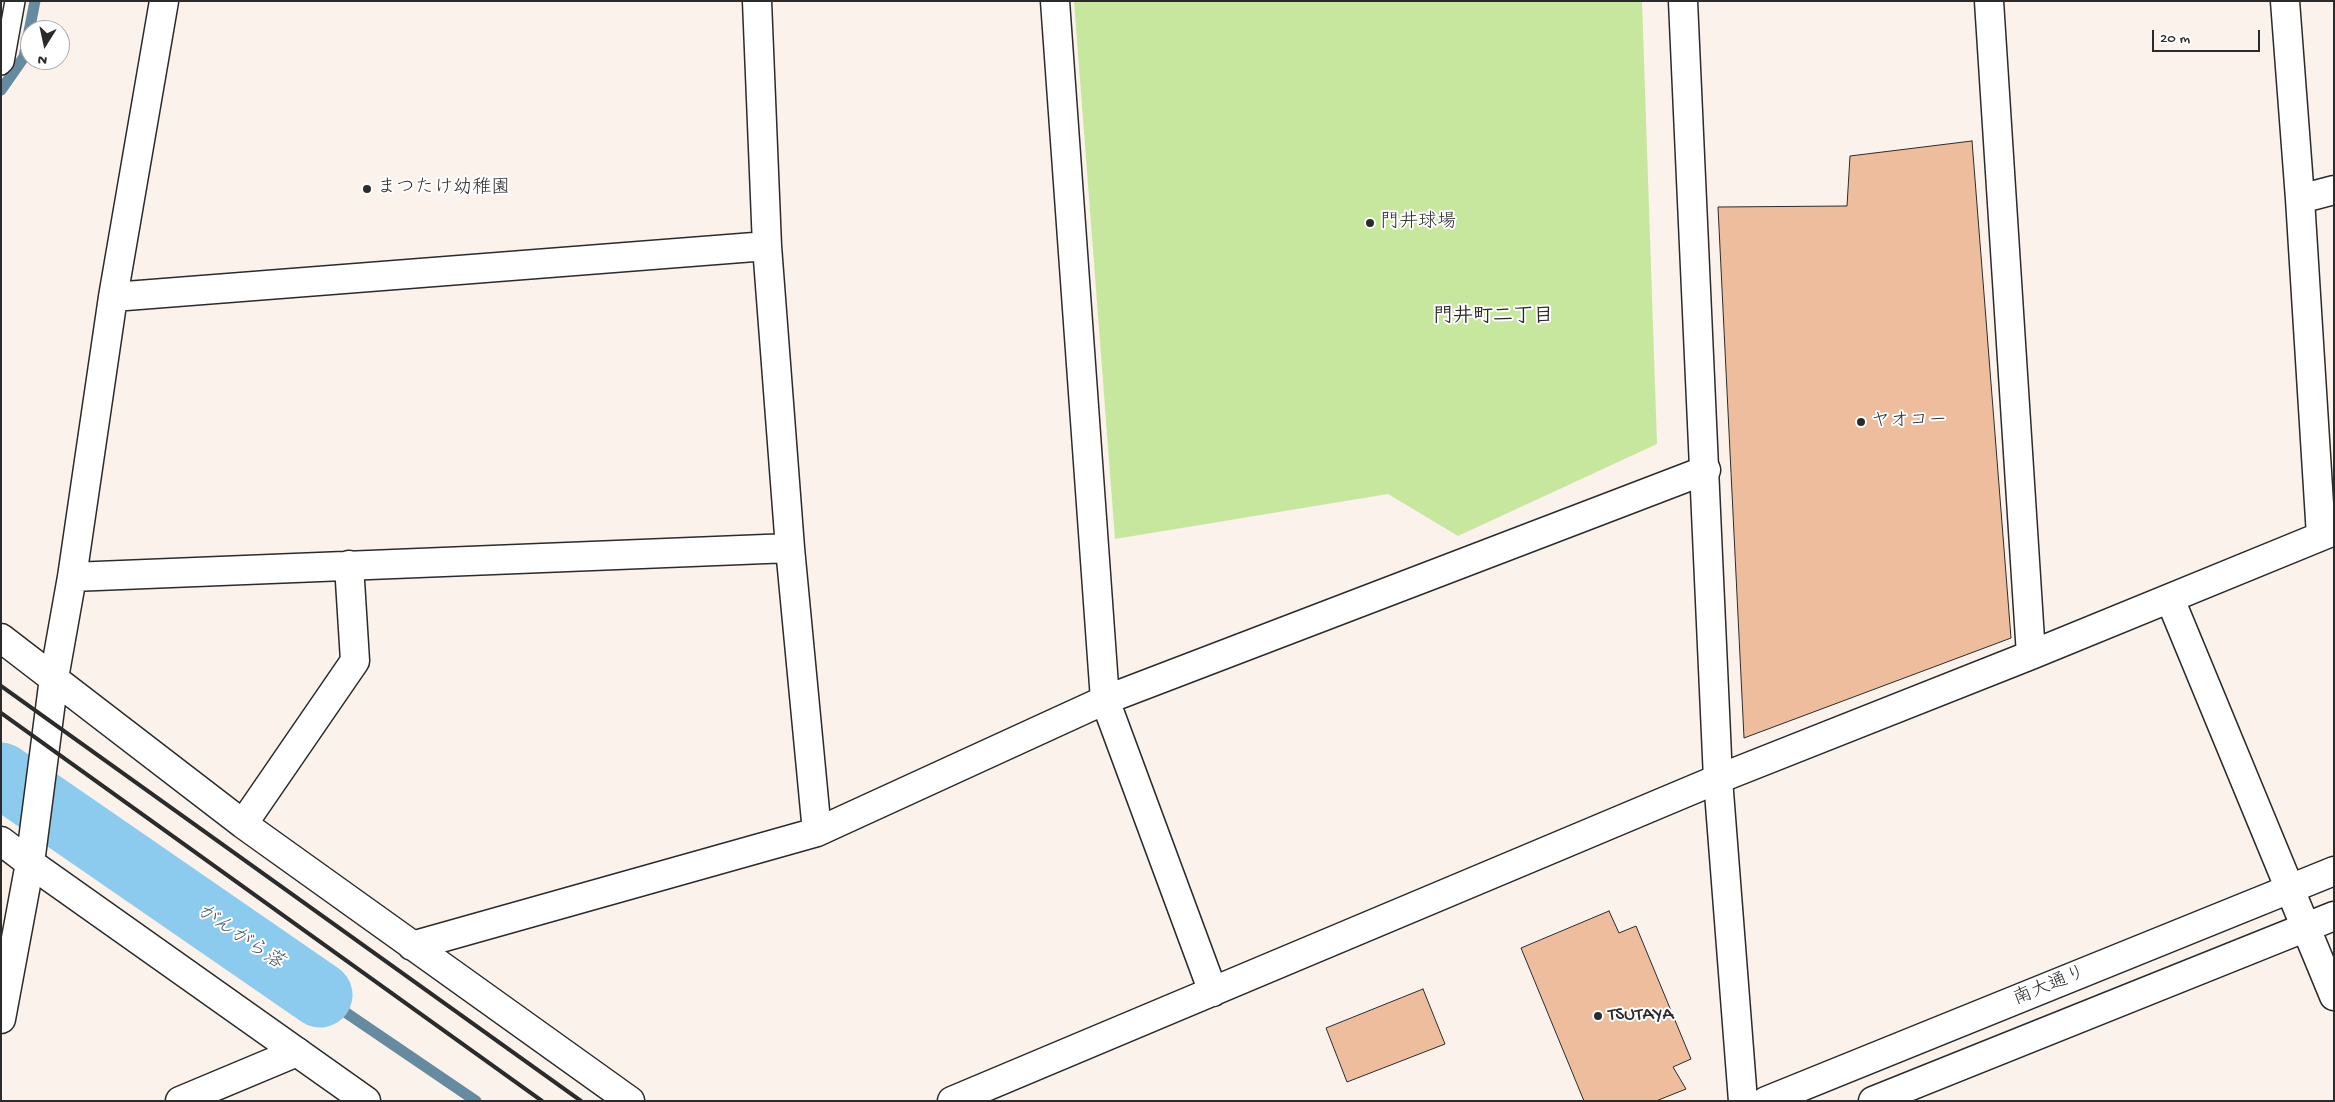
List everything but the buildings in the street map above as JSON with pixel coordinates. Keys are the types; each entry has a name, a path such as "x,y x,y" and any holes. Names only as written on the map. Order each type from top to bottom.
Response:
{"street":[{"path":"1,1020 30,863 54,678 72,577 113,296 164,1"},
{"path":"757,1 767,246 790,548 817,832"},
{"path":"1055,1 1105,700 1213,992"},
{"path":"1684,1 1706,470 1718,779 1742,1101"},
{"path":"1989,1 2031,655"},
{"path":"952,1101 1718,779 2031,655 2327,534 2285,1"},
{"path":"2300,199 2334,190"},
{"path":"113,296 767,246"},
{"path":"412,946 817,832 1105,700 1706,470"},
{"path":"72,577 790,548"},
{"path":"242,824 355,661 349,566"},
{"path":"2170,599 2334,996"},
{"path":"1,638 242,824 630,1101"},
{"path":"1,841 366,1101"},
{"name":"南大通り","path":"1766,1101 2334,872"},
{"path":"1873,1101 2334,916"},
{"path":"180,1101 297,1052"}],"lane":[{"path":"1,65 4,62 15,1"}],"green space":[{"name":"門井球場","path":"1074,1 1642,1 1657,444 1458,536 1388,494 1115,539"}],"waterway":[{"path":"1,90 24,57 35,1"},
{"name":"がんがら落","path":"1,775 320,995"},
{"name":"がんがら落","path":"320,995 476,1101"}],"railway":[{"path":"1,686 581,1101"},
{"path":"1,713 542,1101"}],"place":[{"name":"まつたけ幼稚園","path":"367,189"},
{"name":"門井球場","path":"1370,223"},
{"name":"ヤオコー","path":"1861,422"},
{"name":"TSUTAYA","path":"1598,1016"}],"district":[{"name":"門井町二丁目","path":"1493,318"}]}
